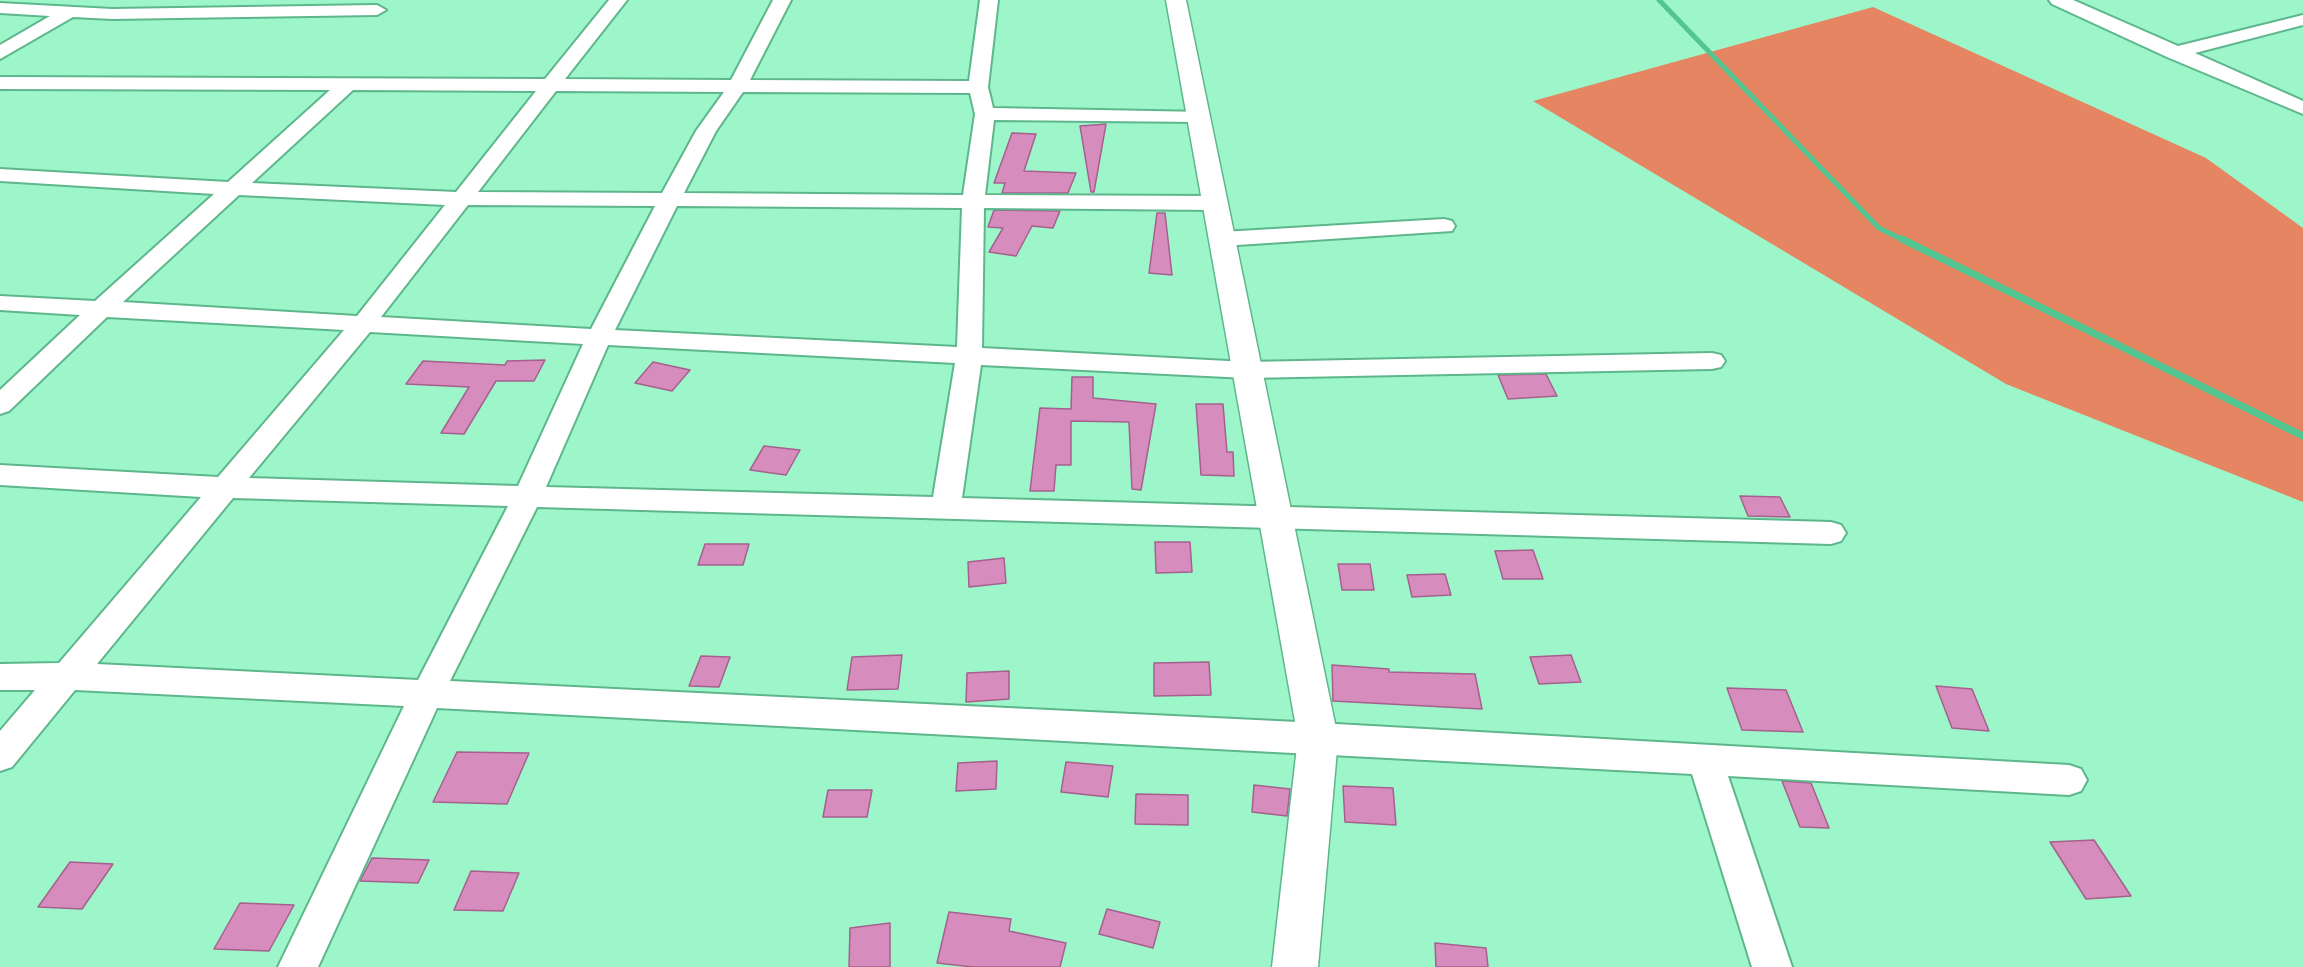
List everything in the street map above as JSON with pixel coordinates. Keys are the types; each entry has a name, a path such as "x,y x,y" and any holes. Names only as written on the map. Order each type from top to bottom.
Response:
{"street":[{"path":"0,53 90,0"},
{"path":"0,756 363,324 552,87 618,0"},
{"path":"297,967 427,694 528,496 599,338 706,131 737,87 782,0"},
{"path":"946,508 969,356 973,201 985,114 978,87 989,0"},
{"path":"1176,0 1318,738 1295,967"},
{"path":"2058,0 2303,108"},
{"path":"0,8 112,14 377,10"},
{"path":"2174,53 2303,20"},
{"path":"0,83 978,87"},
{"path":"0,405 101,309 346,86"},
{"path":"985,114 1198,116"},
{"path":"0,175 399,198 1215,202"},
{"path":"1222,239 1444,226"},
{"path":"0,303 599,338 1247,370 1712,361"},
{"path":"0,475 226,488 1831,533"},
{"path":"0,677 68,676 1318,738 2069,780"},
{"path":"1705,760 1772,967"}],"shaded area":[{"path":"1873,7 2206,158 2303,228 2303,502 2006,384 1533,101"}],"building":[{"path":"1106,124 1094,192 1091,192 1080,126"},
{"path":"1012,133 1036,134 1024,171 1076,173 1068,193 1002,193 1005,183 994,183"},
{"path":"994,210 1060,211 1053,228 1032,226 1016,256 989,252 1003,228 988,227"},
{"path":"1157,213 1165,213 1172,275 1149,273"},
{"path":"545,360 534,381 496,381 464,434 441,433 469,387 406,384 423,361 505,365 507,361"},
{"path":"653,362 690,370 672,391 635,383"},
{"path":"1546,374 1557,396 1508,399 1498,375"},
{"path":"1072,377 1093,377 1093,398 1156,404 1141,490 1132,489 1129,422 1071,421 1071,465 1056,465 1054,491 1030,491 1040,408 1071,409"},
{"path":"1196,404 1223,404 1227,452 1233,452 1234,476 1201,475"},
{"path":"764,446 800,450 786,475 750,470"},
{"path":"1740,496 1780,497 1790,517 1748,516"},
{"path":"1155,542 1190,542 1192,572 1156,573"},
{"path":"705,544 749,544 743,565 698,565"},
{"path":"1533,550 1543,579 1503,579 1495,551"},
{"path":"1004,558 1006,583 969,587 968,562"},
{"path":"1338,564 1370,564 1374,590 1342,590"},
{"path":"1445,574 1451,595 1412,597 1407,575"},
{"path":"902,655 898,689 847,690 852,657"},
{"path":"1571,655 1581,682 1539,684 1530,657"},
{"path":"701,656 730,657 719,687 689,686"},
{"path":"1209,662 1211,695 1154,696 1154,663"},
{"path":"1332,665 1389,669 1389,672 1475,674 1482,709 1333,701"},
{"path":"1009,671 1009,699 966,702 967,673"},
{"path":"1936,686 1972,689 1989,731 1952,728"},
{"path":"1727,688 1786,690 1803,732 1742,730"},
{"path":"457,752 529,753 507,804 433,802"},
{"path":"997,761 996,789 956,791 958,763"},
{"path":"1066,762 1113,766 1108,797 1061,792"},
{"path":"1782,781 1811,783 1829,828 1800,827"},
{"path":"1254,785 1290,789 1287,816 1252,812"},
{"path":"1343,786 1393,788 1396,825 1345,822"},
{"path":"828,790 872,790 867,817 823,817"},
{"path":"1136,794 1188,795 1188,825 1135,824"},
{"path":"2094,840 2131,896 2086,899 2050,842"},
{"path":"372,858 429,860 418,883 360,881"},
{"path":"70,862 113,864 82,909 38,907"},
{"path":"471,871 519,873 503,911 454,910"},
{"path":"240,903 294,905 269,951 214,949"},
{"path":"1107,909 1160,922 1153,948 1099,934"},
{"path":"949,912 1011,919 1009,931 1066,943 1060,967 973,967 937,963"},
{"path":"890,923 890,967 849,967 850,928"},
{"path":"1435,943 1486,948 1488,967 1436,967"}],"waterway":[{"path":"1659,0 1879,228 1905,241"},
{"path":"1902,239 2303,436"}]}
